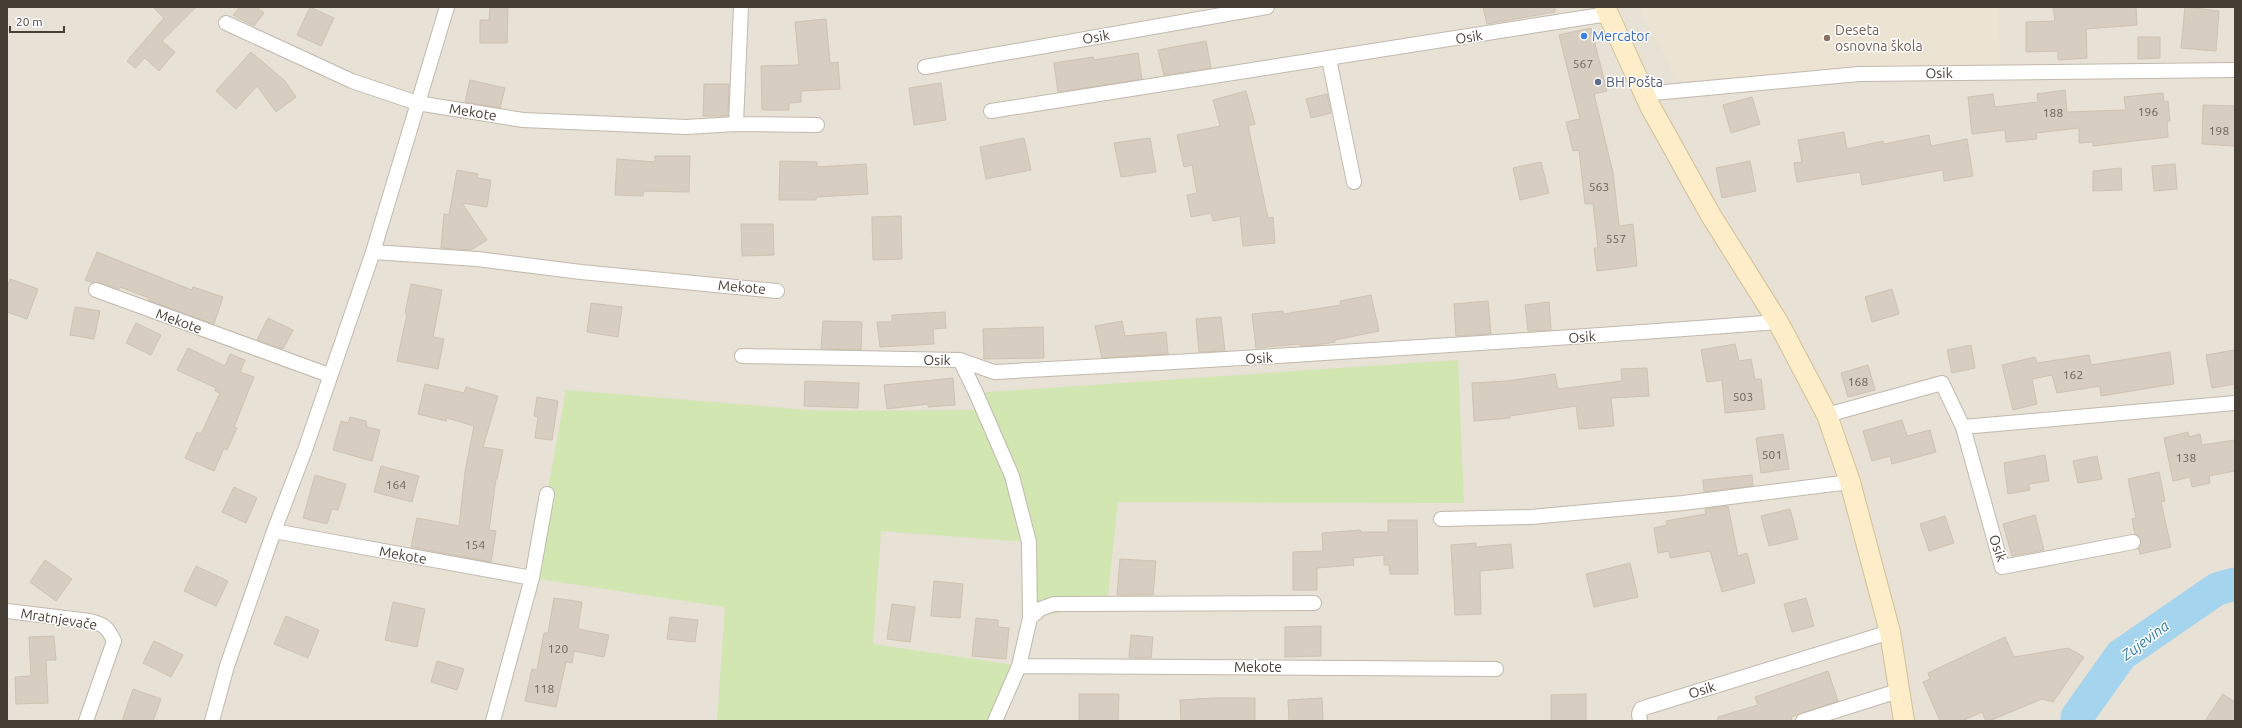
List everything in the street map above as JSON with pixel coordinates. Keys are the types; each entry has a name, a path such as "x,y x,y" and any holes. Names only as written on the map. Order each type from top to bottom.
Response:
{"main road":[{"name":"Osik","path":"1606,11 1643,94 1710,214 1778,322 1827,415 1850,482 1890,632 1901,690 1904,721"}],"street":[{"path":"212,721 227,666 274,531 305,450 329,375 373,252 447,7"},
{"path":"736,124 741,7"},
{"name":"Osik","path":"925,67 1267,7"},
{"name":"Osik","path":"991,111 1329,59 1606,11"},
{"name":"Mekote","path":"226,23 352,82 417,103 523,120 686,127 736,124 817,125"},
{"path":"1329,59 1354,182"},
{"name":"Osik","path":"1643,94 1859,74 2235,70"},
{"name":"Mekote","path":"373,252 477,259 581,272 777,291"},
{"name":"Mekote","path":"96,290 329,375"},
{"name":"Osik","path":"742,356 960,360 994,372 1320,354 1571,338 1778,322"},
{"path":"960,360 1012,476 1029,542 1030,618 1019,666 995,721"},
{"name":"Osik","path":"1827,415 1942,383 1963,427 2002,567 2132,542"},
{"path":"1963,427 2235,403"},
{"path":"1441,518 1531,517 1683,503 1850,482"},
{"path":"493,721 532,578 547,494"},
{"name":"Mekote","path":"274,531 532,578"},
{"path":"1030,618 1040,609 1054,604 1314,603"},
{"name":"Mratnjevače","path":"7,611 90,621 101,623 109,629 114,641 86,721"},
{"name":"Osik","path":"1640,721 1639,714 1641,709 1890,632"},
{"name":"Mekote","path":"1019,666 1496,669"},
{"path":"1803,721 1901,690"}],"shaded area":[{"path":"7,7 2235,7 2235,721 7,721"},
{"name":"Deseta osnovna škola","path":"1638,7 1999,7 2000,69 1678,81"}],"green space":[{"path":"1458,360 1464,503 1118,502 1107,604 1030,618 1028,542 881,531 873,644 1019,666 995,721 717,721 725,607 532,578 566,390 820,411 983,410 976,393"}],"building":[{"path":"153,7 196,7 162,41 175,52 159,71 145,58 135,68 127,61 164,18"},
{"path":"240,7 256,7 264,13 254,26 233,15"},
{"path":"310,7 334,18 321,46 297,35"},
{"path":"490,7 508,7 507,43 480,43 480,20 489,20"},
{"path":"1483,7 1555,7 1555,12 1487,24"},
{"path":"2053,7 2136,7 2137,25 2086,29 2087,58 2058,60 2058,51 2026,52 2026,22 2055,21"},
{"path":"2185,7 2219,11 2216,51 2181,48"},
{"path":"826,19 830,63 838,62 840,89 801,91 801,102 789,103 789,110 762,110 761,66 799,65 795,22"},
{"path":"1591,28 1607,91 1594,94 1613,173 1619,226 1633,224 1637,266 1597,271 1594,248 1598,248 1593,204 1585,204 1579,150 1573,151 1566,122 1580,119 1559,35"},
{"path":"2138,37 2160,37 2160,58 2138,59"},
{"path":"1206,41 1211,68 1164,75 1158,50"},
{"path":"251,52 285,81 296,97 276,112 257,86 236,109 216,91"},
{"path":"1138,53 1142,79 1058,92 1054,63 1093,57 1094,60"},
{"path":"470,80 505,88 500,108 465,102"},
{"path":"941,83 946,120 914,125 909,88"},
{"path":"704,84 729,84 728,116 703,116"},
{"path":"2065,90 2067,112 2126,110 2124,97 2163,93 2164,102 2168,101 2170,121 2167,121 2168,137 2093,146 2093,142 2079,143 2079,128 2036,133 2037,139 2006,142 2005,130 1972,134 1968,97 1993,94 1995,107 2038,102 2037,94"},
{"path":"1246,91 1255,124 1248,126 1268,218 1273,217 1275,243 1243,246 1240,216 1213,221 1211,213 1191,217 1187,195 1197,193 1192,165 1184,167 1177,135 1220,126 1213,100"},
{"path":"1327,94 1331,113 1311,118 1306,99"},
{"path":"1752,97 1760,124 1731,133 1723,105"},
{"path":"2203,105 2235,106 2235,146 2202,144"},
{"path":"1844,132 1847,149 1883,141 1884,144 1929,135 1931,146 1967,139 1973,176 1944,181 1943,170 1862,185 1860,172 1797,182 1794,163 1802,162 1798,140"},
{"path":"1024,138 1031,170 986,179 980,147"},
{"path":"1150,138 1156,172 1121,177 1114,143"},
{"path":"655,156 690,156 689,192 644,191 643,196 615,195 617,159 655,162"},
{"path":"780,161 817,162 817,167 866,164 868,194 816,197 816,200 779,200"},
{"path":"1750,161 1756,191 1722,198 1716,168"},
{"path":"1541,162 1549,193 1520,200 1513,168"},
{"path":"2175,164 2177,189 2154,191 2152,166"},
{"path":"2121,168 2122,190 2093,191 2093,171"},
{"path":"457,170 478,174 477,178 491,180 487,207 462,203 487,240 471,250 441,248 444,214 449,215"},
{"path":"901,216 902,259 873,260 872,217"},
{"path":"741,224 773,224 774,255 742,256"},
{"path":"97,252 192,290 193,287 223,297 214,324 148,300 149,298 120,287 119,289 99,282 92,283 85,280"},
{"path":"10,279 38,289 27,319 7,312 7,288"},
{"path":"411,284 442,290 433,337 444,339 438,369 397,361 407,314 405,313"},
{"path":"1892,289 1899,314 1872,322 1865,297"},
{"path":"1371,295 1379,331 1335,340 1335,342 1309,346 1300,346 1300,344 1256,348 1252,314 1283,311 1283,314 1341,305 1340,301"},
{"path":"1488,301 1491,334 1456,336 1454,304"},
{"path":"1549,302 1551,330 1528,331 1525,305"},
{"path":"591,303 622,307 618,337 587,332"},
{"path":"75,307 100,311 94,339 70,335"},
{"path":"945,312 946,328 933,329 934,344 880,347 877,322 892,322 892,315"},
{"path":"1221,317 1225,351 1199,352 1196,319"},
{"path":"268,318 293,330 283,349 257,340"},
{"path":"823,321 862,322 861,350 821,349"},
{"path":"1122,321 1125,336 1166,332 1168,354 1102,358 1095,326"},
{"path":"136,323 161,335 151,355 126,343"},
{"path":"1043,327 1044,358 984,359 983,329"},
{"path":"1735,344 1739,361 1751,359 1755,379 1761,379 1765,409 1725,413 1722,380 1707,382 1701,350"},
{"path":"1971,345 1975,368 1952,373 1947,350"},
{"path":"188,348 225,366 230,354 245,360 240,372 254,377 234,427 237,428 227,450 224,448 214,471 185,458 197,432 201,434 220,393 215,391 216,388 177,370"},
{"path":"2235,350 2235,384 2212,388 2206,355"},
{"path":"2170,352 2174,384 2101,396 2100,386 2057,393 2052,375 2032,379 2037,404 2013,410 2002,365 2035,357 2037,363 2089,355 2091,365"},
{"path":"1868,365 1875,390 1848,397 1841,373"},
{"path":"1647,368 1649,396 1611,398 1614,426 1579,429 1576,406 1510,416 1510,418 1474,421 1472,383 1507,381 1555,374 1558,389 1622,381 1621,369"},
{"path":"953,378 955,405 928,407 928,404 887,409 884,385"},
{"path":"805,381 859,383 858,408 804,406"},
{"path":"425,384 464,393 466,387 498,396 483,447 503,450 496,479 489,530 496,531 491,562 411,547 417,518 459,526 465,472 474,426 447,418 446,421 418,414"},
{"path":"537,397 558,401 552,440 535,438 538,417 534,416"},
{"path":"350,417 366,421 367,427 380,430 372,461 333,450 341,421 348,423"},
{"path":"1902,420 1907,436 1930,430 1936,452 1892,464 1890,456 1872,461 1863,431"},
{"path":"2188,432 2189,437 2200,434 2202,445 2235,440 2235,471 2209,476 2210,483 2192,487 2190,477 2173,481 2164,438"},
{"path":"1783,434 1789,469 1761,473 1756,438"},
{"path":"2045,455 2049,481 2029,484 2030,490 2008,494 2004,463"},
{"path":"2097,456 2102,479 2078,483 2073,461"},
{"path":"381,466 419,476 412,502 374,492"},
{"path":"2159,472 2165,501 2161,502 2171,547 2140,554 2138,548 2141,541 2135,534 2132,519 2136,518 2128,479"},
{"path":"315,475 346,484 338,510 332,509 327,524 303,518"},
{"path":"1752,475 1753,486 1704,492 1703,480"},
{"path":"234,487 257,498 246,523 222,512"},
{"path":"1728,506 1738,556 1747,553 1755,583 1722,592 1710,551 1670,558 1669,551 1658,553 1654,528 1667,525 1666,521 1706,514 1705,509"},
{"path":"1790,509 1798,539 1769,546 1761,516"},
{"path":"2035,515 2044,550 2012,556 2003,524"},
{"path":"1945,516 1954,543 1929,551 1920,524"},
{"path":"1388,520 1417,520 1418,574 1390,574 1389,565 1384,565 1384,555 1353,558 1354,565 1317,568 1317,590 1293,590 1293,552 1323,551 1322,533 1360,530 1361,532 1388,532"},
{"path":"1476,543 1476,547 1511,544 1513,568 1480,571 1481,614 1455,615 1451,545"},
{"path":"1120,559 1156,561 1153,595 1117,595"},
{"path":"45,560 72,579 56,601 30,582"},
{"path":"1630,563 1638,597 1594,607 1586,574"},
{"path":"196,566 228,581 216,606 184,591"},
{"path":"934,581 963,584 960,618 931,616"},
{"path":"554,598 582,602 578,629 609,635 604,657 574,651 572,663 566,662 556,707 525,701 532,669 537,670 544,633 548,633"},
{"path":"1806,598 1814,626 1792,632 1784,604"},
{"path":"393,602 425,609 417,647 385,640"},
{"path":"892,604 915,607 910,642 887,639"},
{"path":"286,616 319,630 308,658 274,644"},
{"path":"670,617 698,620 695,642 667,639"},
{"path":"976,618 998,620 998,627 1009,628 1006,659 972,656"},
{"path":"1321,626 1321,656 1285,657 1285,627"},
{"path":"1131,635 1153,637 1151,658 1129,658"},
{"path":"54,636 56,660 46,660 48,703 16,704 15,677 31,676 29,637"},
{"path":"2005,637 2014,657 2068,648 2084,657 2053,702 2042,699 1989,721 1986,721 1982,712 1962,721 1940,721 1923,682 1930,679 1928,673"},
{"path":"154,641 183,655 171,677 143,663"},
{"path":"437,661 464,669 457,690 431,682"},
{"path":"1828,671 1838,701 1791,717 1792,721 1718,721 1718,717 1758,705 1755,697"},
{"path":"133,689 161,699 153,721 122,721"},
{"path":"1079,694 1119,694 1118,721 1079,721"},
{"path":"1586,694 1586,721 1551,721 1551,695"},
{"path":"2223,694 2235,702 2235,721 2205,721"},
{"path":"1255,698 1255,721 1181,721 1180,700"},
{"path":"1322,698 1323,721 1289,721 1288,700"}],"waterway":[{"name":"Zujevina","path":"2077,721 2077,717 2121,655 2217,589 2235,584"}],"place":[{"name":"Mercator","path":"1584,36"},
{"name":"Deseta osnovna škola","path":"1827,38"},
{"name":"BH Pošta","path":"1598,82"}]}
